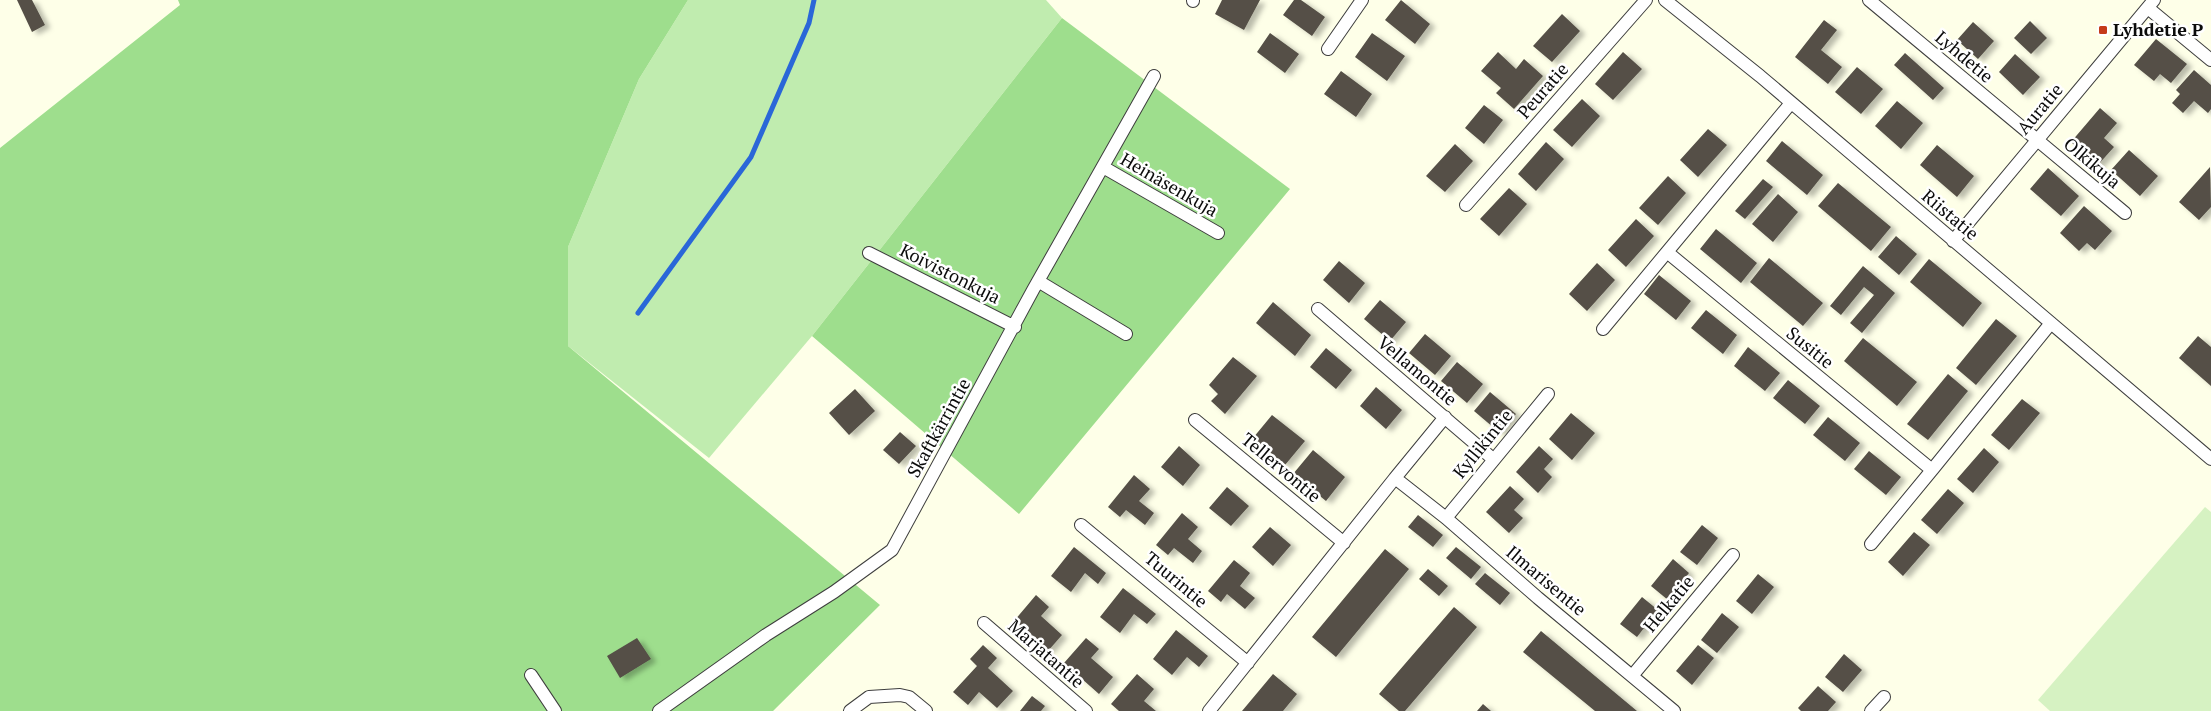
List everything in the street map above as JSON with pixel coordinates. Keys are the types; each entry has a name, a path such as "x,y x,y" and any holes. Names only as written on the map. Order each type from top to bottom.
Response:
{"street":[{"path":"1328,49 1362,0"},
{"name":"Peuratie","path":"1466,206 1646,0"},
{"name":"Riistatie","path":"1665,0 1791,103 2211,459"},
{"name":"Lyhdetie","path":"1869,0 2036,140"},
{"path":"2151,4 2211,60"},
{"name":"Auratie","path":"1953,241 2151,4"},
{"name":"Skaftkärrintie","path":"659,711 766,635 834,592 892,550 1038,281 1154,76"},
{"path":"1603,329 1791,103"},
{"name":"Olkikuja","path":"2036,140 2125,213"},
{"name":"Heinäsenkuja","path":"1103,167 1218,233"},
{"name":"Susitie","path":"1667,252 1932,470"},
{"name":"Koivistonkuja","path":"869,253 1014,327"},
{"path":"1038,281 1126,334"},
{"name":"Vellamontie","path":"1318,309 1493,459"},
{"path":"1871,544 2051,323"},
{"name":"Kyllikintie","path":"1446,518 1548,394"},
{"path":"1209,711 1445,417"},
{"name":"Tellervontie","path":"1195,420 1344,543"},
{"name":"Ilmarisentie","path":"1395,478 1446,518 1674,711"},
{"name":"Tuurintie","path":"1081,525 1248,663"},
{"name":"Helkatie","path":"1632,676 1733,555"},
{"name":"Marjatantie","path":"984,623 1086,711"},
{"path":"531,675 555,711"},
{"path":"850,711 870,697 900,695 909,697 926,711"},
{"path":"1872,711 1884,697"}],"green space":[{"path":"178,0 688,0 639,79 568,247 568,346 880,605 773,711 0,711 0,148 180,5"},
{"path":"688,0 1046,0 1062,18 812,336 709,458 568,346 568,247 639,79"},
{"path":"1062,18 1290,189 1019,514 812,336"},
{"path":"2205,507 2211,512 2211,711 2050,711 2038,700"}],"building":[{"path":"17,0 32,0 45,25 32,32"},
{"path":"1222,0 1260,0 1244,30 1215,14"},
{"path":"1294,0 1301,0 1325,17 1312,36 1283,15"},
{"path":"1401,0 1430,24 1415,44 1385,20"},
{"path":"1562,14 1580,31 1552,62 1533,46"},
{"path":"1824,20 1837,30 1821,50 1842,67 1828,84 1795,57"},
{"path":"2030,21 2047,38 2031,54 2014,38"},
{"path":"1973,22 1994,41 1978,59 1957,40"},
{"path":"1270,33 1299,54 1285,73 1257,52"},
{"path":"1372,33 1405,56 1387,81 1355,57"},
{"path":"2156,39 2187,64 2171,83 2160,74 2154,81 2134,65"},
{"path":"1498,52 1516,69 1524,59 1543,76 1514,109 1496,93 1501,88 1481,71"},
{"path":"1623,52 1642,69 1613,100 1595,84"},
{"path":"1905,53 1944,88 1933,100 1894,65"},
{"path":"2015,54 2040,77 2023,95 1999,72"},
{"path":"1857,67 1883,89 1861,114 1835,92"},
{"path":"2194,70 2211,85 2211,109 2208,113 2194,101 2183,113 2172,103 2180,94 2176,90"},
{"path":"1341,71 1372,94 1356,117 1324,94"},
{"path":"1582,99 1600,116 1572,147 1553,130"},
{"path":"1897,101 1923,123 1901,149 1875,126"},
{"path":"1484,105 1503,120 1484,144 1465,128"},
{"path":"2100,108 2117,123 2104,138 2114,147 2097,166 2071,142"},
{"path":"1708,129 1727,145 1698,177 1680,160"},
{"path":"1782,141 1823,175 1807,195 1766,161"},
{"path":"1546,142 1564,159 1536,191 1518,174"},
{"path":"1455,144 1473,161 1445,192 1426,176"},
{"path":"1937,145 1974,176 1957,197 1920,165"},
{"path":"2129,150 2158,176 2140,196 2111,170"},
{"path":"2210,167 2211,207 2199,220 2179,202"},
{"path":"2048,168 2079,196 2061,216 2030,189"},
{"path":"1668,176 1686,193 1658,225 1639,208"},
{"path":"1763,179 1773,187 1745,219 1735,211"},
{"path":"1838,183 1891,227 1871,251 1818,206"},
{"path":"1509,188 1527,204 1499,236 1480,219"},
{"path":"1778,194 1798,212 1773,242 1752,224"},
{"path":"2084,206 2112,231 2095,250 2087,243 2079,251 2060,233"},
{"path":"1636,219 1654,236 1626,267 1608,250"},
{"path":"1716,229 1757,263 1741,283 1700,249"},
{"path":"1896,236 1917,254 1899,275 1878,257"},
{"path":"1769,258 1823,303 1803,326 1750,282"},
{"path":"1929,259 1982,303 1963,327 1910,282"},
{"path":"1339,261 1365,283 1349,303 1323,280"},
{"path":"1597,263 1615,280 1587,311 1569,294"},
{"path":"1863,266 1895,293 1862,333 1850,323 1874,295 1864,287 1841,315 1830,306"},
{"path":"1659,275 1691,301 1676,320 1644,294"},
{"path":"1380,300 1406,322 1390,341 1364,319"},
{"path":"1273,302 1311,335 1295,356 1256,323"},
{"path":"1706,310 1737,335 1723,354 1691,328"},
{"path":"1996,319 2017,336 1976,385 1956,368"},
{"path":"1425,334 1451,356 1435,375 1409,353"},
{"path":"2198,336 2211,347 2211,386 2179,358"},
{"path":"1863,338 1917,382 1897,406 1844,361"},
{"path":"1748,347 1780,373 1765,391 1734,366"},
{"path":"1326,348 1352,370 1336,389 1310,367"},
{"path":"1233,357 1257,376 1225,414 1211,401 1218,394 1209,385"},
{"path":"1457,362 1483,384 1467,403 1441,381"},
{"path":"1948,374 1968,391 1928,440 1907,424"},
{"path":"1788,380 1820,406 1805,424 1773,398"},
{"path":"1376,387 1402,410 1386,429 1360,406"},
{"path":"855,389 875,411 849,435 829,413"},
{"path":"1490,392 1516,414 1500,433 1474,411"},
{"path":"2022,399 2040,413 2009,450 1991,435"},
{"path":"1571,413 1595,433 1572,460 1549,439"},
{"path":"1272,415 1305,441 1285,465 1253,438"},
{"path":"1828,417 1860,443 1845,461 1813,435"},
{"path":"900,432 916,446 899,464 883,450"},
{"path":"1179,446 1200,465 1183,486 1161,467"},
{"path":"1539,446 1553,459 1544,469 1552,477 1538,493 1516,472"},
{"path":"1984,448 1999,462 1973,493 1957,479"},
{"path":"1313,450 1345,477 1326,501 1293,474"},
{"path":"1869,451 1901,477 1886,495 1854,469"},
{"path":"1134,475 1150,489 1139,501 1154,513 1145,525 1126,510 1120,517 1108,507"},
{"path":"1510,486 1524,499 1514,510 1523,518 1509,533 1486,512"},
{"path":"1227,487 1249,506 1231,526 1209,508"},
{"path":"1948,489 1964,503 1937,534 1921,520"},
{"path":"1182,513 1198,527 1188,539 1202,551 1193,563 1174,548 1168,555 1156,545"},
{"path":"1418,515 1443,535 1433,547 1408,527"},
{"path":"1702,525 1718,538 1697,565 1680,552"},
{"path":"1270,527 1291,545 1273,566 1252,547"},
{"path":"1914,532 1930,545 1903,576 1888,562"},
{"path":"1074,547 1106,573 1098,584 1085,573 1071,592 1051,576"},
{"path":"1456,547 1481,567 1471,579 1446,558"},
{"path":"1385,549 1409,569 1336,657 1312,637"},
{"path":"1673,559 1689,573 1668,600 1651,586"},
{"path":"1234,560 1250,573 1240,586 1255,598 1245,609 1227,594 1221,602 1208,591"},
{"path":"1428,569 1448,586 1439,596 1419,579"},
{"path":"1485,573 1510,593 1500,605 1475,584"},
{"path":"1758,574 1774,587 1752,614 1736,601"},
{"path":"1123,588 1156,614 1147,624 1134,614 1120,633 1100,617"},
{"path":"1036,595 1049,607 1041,616 1062,635 1048,651 1014,621"},
{"path":"1642,597 1658,610 1637,637 1620,624"},
{"path":"1454,607 1477,627 1405,711 1399,711 1379,694"},
{"path":"1722,613 1739,627 1717,653 1701,640"},
{"path":"1176,630 1208,656 1199,667 1187,657 1172,675 1153,659"},
{"path":"1541,631 1637,711 1595,711 1523,652"},
{"path":"637,638 651,659 620,678 607,656"},
{"path":"1086,638 1099,649 1091,658 1113,677 1099,694 1064,663"},
{"path":"983,645 997,658 988,668 1013,691 997,708 979,692 968,705 953,692 977,666 970,659"},
{"path":"1698,645 1714,658 1692,685 1676,671"},
{"path":"1844,654 1862,670 1843,692 1825,677"},
{"path":"1137,674 1154,689 1144,701 1156,711 1119,711 1111,704"},
{"path":"1273,674 1297,694 1283,711 1242,711"},
{"path":"1818,686 1836,702 1828,711 1801,711 1798,708"},
{"path":"1032,696 1045,706 1041,711 1020,711"},
{"path":"1483,704 1491,711 1477,711"}],"waterway":[{"path":"638,313 751,157 809,23 814,0"}],"place":[{"name":"Lyhdetie P","path":"2103,30"}]}
